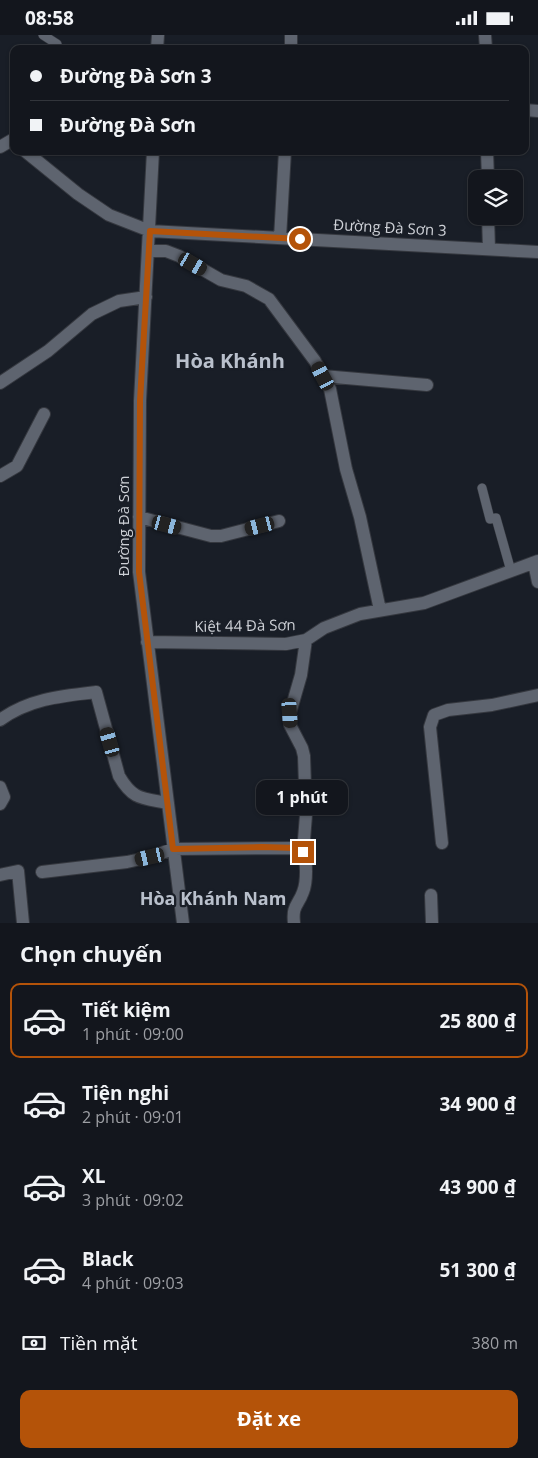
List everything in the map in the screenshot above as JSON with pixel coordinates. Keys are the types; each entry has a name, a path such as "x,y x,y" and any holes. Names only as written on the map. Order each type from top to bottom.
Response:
{"street":[{"path":"30,155 78,195 109,215 150,231"},
{"name":"Đường Đà Sơn","path":"153,155 140,401 139,572 182,923"},
{"path":"280,238 285,155"},
{"path":"487,155 488,170"},
{"path":"488,225 489,249"},
{"name":"Đường Đà Sơn 3","path":"150,231 538,251"},
{"path":"148,251 166,251 180,256 221,280 246,286 269,299 315,361 330,389 346,469 360,517 380,610"},
{"path":"0,383 48,351 92,314 119,301 146,297"},
{"path":"323,376 427,385"},
{"path":"0,476 17,466 44,414"},
{"path":"139,517 212,536 221,536 279,521"},
{"path":"536,562 538,582"},
{"name":"Kiệt 44 Đà Sơn","path":"148,642 286,644 306,640 324,628 360,613 424,603 536,562"},
{"path":"294,923 295,905 303,892 307,860 303,852 306,815 304,756 290,725 290,713 302,675 306,640"},
{"path":"0,720 32,703 50,698 96,692 119,776 126,788 139,797 167,803"},
{"path":"442,843 430,727 434,715 448,710 492,705 538,695"},
{"path":"0,787 4,797 0,804"},
{"path":"42,872 127,862 173,849 262,847 296,848 303,852"},
{"path":"0,875 18,871 23,923"},
{"path":"430,895 432,923"}],"lane":[{"path":"43,35 57,45"},
{"path":"482,488 490,519 496,518 511,571"}],"district":[{"name":"Hòa Khánh","path":"230,360"},
{"name":"Hòa Khánh Nam","path":"213,898"}],"route":[{"path":"300,239 150,231 140,401 139,572 173,849 262,847 296,848 303,852"}]}
